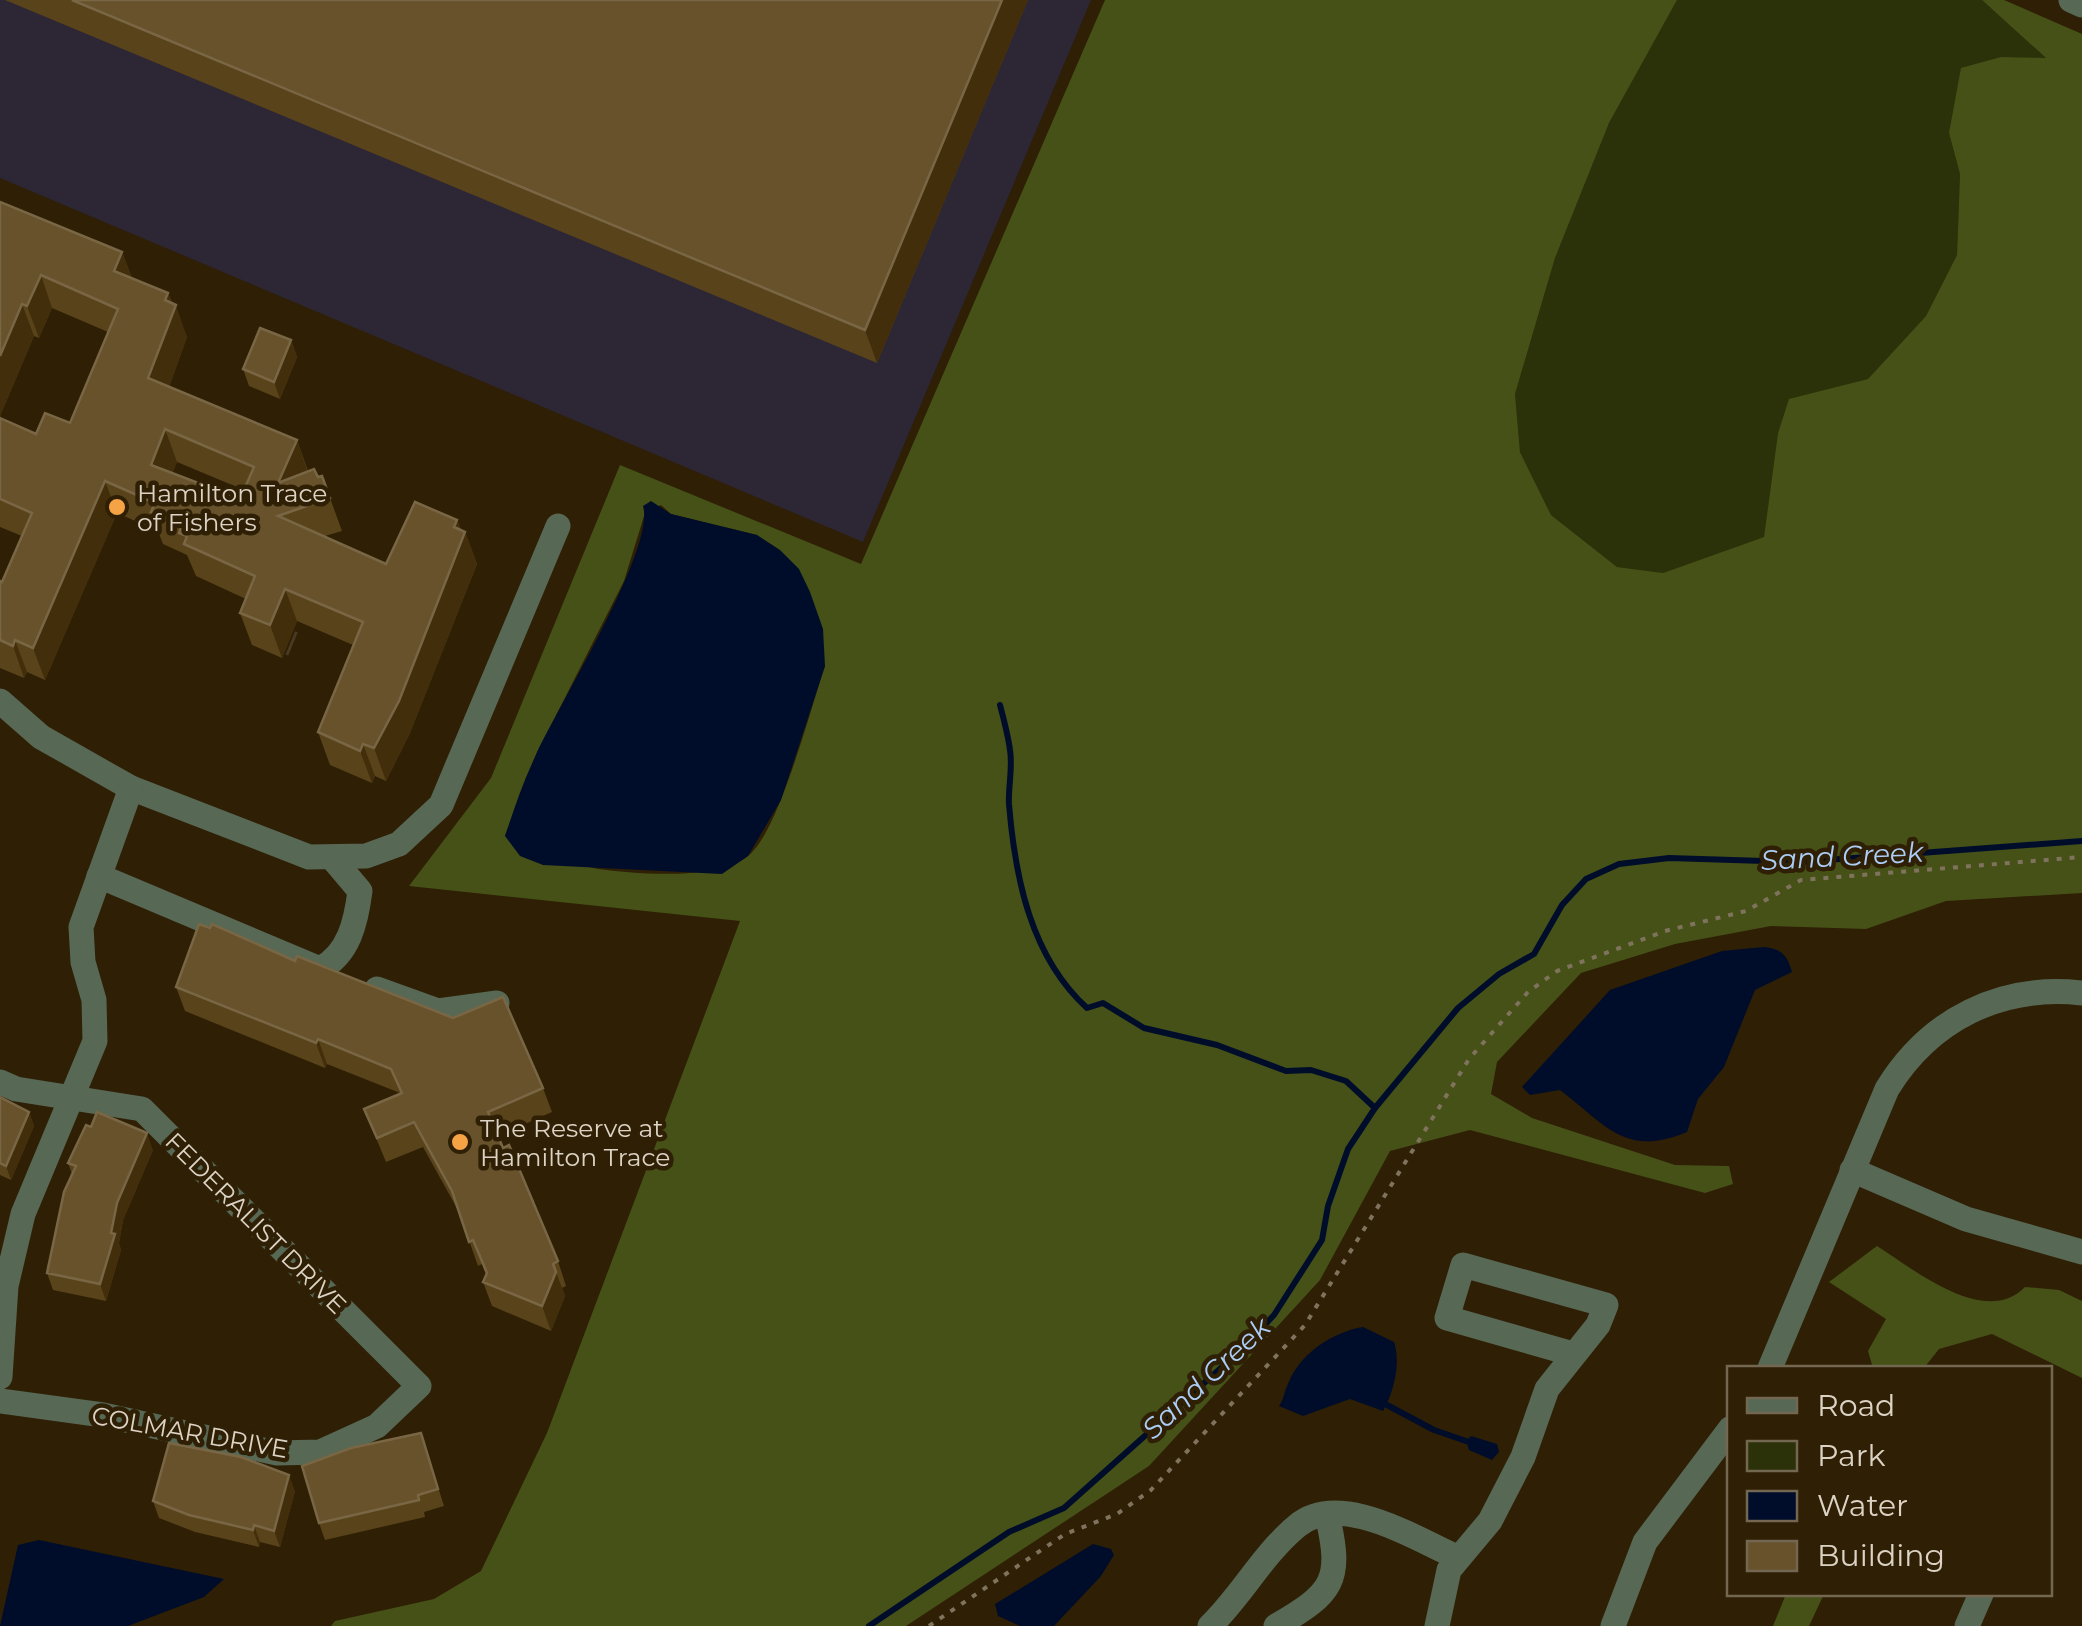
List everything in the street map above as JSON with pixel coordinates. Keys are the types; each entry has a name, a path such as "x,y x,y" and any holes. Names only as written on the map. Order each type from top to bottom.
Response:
{"street":[{"path":"2071,0 2082,4"},
{"path":"0,701 40,736 131,788 308,857 366,856 399,844 440,805 558,526"},
{"path":"0,1376 6,1286 24,1214 95,1040 94,1000 83,962 82,927 131,788"},
{"path":"320,969 339,959 356,918 360,891 333,859"},
{"path":"99,876 320,969 438,1011 498,1003"},
{"path":"1771,1366 1852,1170 1904,1061 1943,1027 1988,1002 2038,990 2082,993"},
{"name":"FEDERALIST DRIVE","path":"0,1082 16,1089 142,1110 419,1386"},
{"path":"1852,1170 1966,1219 2082,1252"},
{"path":"1437,1626 1444,1584 1457,1557 1490,1521 1524,1457 1547,1389 1598,1325 1606,1305 1463,1264 1447,1318 1572,1354"},
{"name":"COLMAR DRIVE","path":"0,1402 103,1415 277,1453 320,1452 377,1426 419,1386"},
{"path":"1613,1626 1645,1542 1727,1433"},
{"path":"1210,1626 1300,1522 1327,1515 1359,1517 1457,1557"},
{"path":"1276,1626 1321,1599 1335,1575 1327,1515"},
{"path":"1967,1626 1980,1596"}],"path":[{"path":"929,1626 1065,1534 1117,1514 1151,1490 1306,1325 1468,1059 1528,992 1557,971 1665,931 1746,910 1801,880 2082,856"}],"shaded area":[{"path":"0,0 1091,0 863,542 0,178"}],"green space":[{"path":"1105,0 1677,0 1609,123 1555,258 1515,394 1520,452 1551,515 1617,567 1663,573 1764,537 1778,433 1789,399 1868,379 1926,316 1957,255 1960,174 1949,133 1961,68 2001,57 2046,58 1982,0 2004,0 2082,34 2082,893 1946,901 1866,929 1771,926 1675,944 1581,973 1497,1062 1491,1094 1532,1118 1675,1165 1729,1166 1733,1184 1705,1193 1470,1130 1390,1151 1320,1280 1149,1466 906,1626 331,1626 335,1621 434,1599 481,1571 547,1433 740,921 409,886 491,778 620,465 861,564","holes":["661,505 671,514 757,535 825,666 782,796 760,843 748,856 717,869 676,874 587,867 505,836 535,757 624,581 645,513"]},
{"path":"1677,0 1982,0 2047,59 2001,57 1949,133 1960,174 1957,255 1926,316 1868,379 1789,400 1778,433 1764,537 1663,573 1617,567 1551,515 1520,452 1515,394 1555,258 1609,123"},
{"path":"1877,1246 1930,1280 1971,1298 2009,1298 2025,1287 2059,1290 2082,1301 2082,1378 1992,1334 1939,1349 1926,1366 1872,1366 1868,1351 1886,1319 1829,1282"},
{"path":"1785,1596 1823,1596 1809,1626 1773,1626"}],"water":[{"path":"651,501 671,514 757,535 780,550 799,569 823,629 825,666 781,800 748,856 722,874 543,865 520,856 505,836 535,757 620,592 635,557 643,527 643,506"},
{"path":"1764,947 1783,954 1792,972 1755,990 1724,1067 1698,1099 1687,1132 1666,1139 1632,1139 1604,1126 1560,1090 1530,1095 1522,1087 1610,990 1722,951"},
{"path":"1363,1327 1394,1342 1396,1350 1395,1377 1383,1411 1350,1399 1303,1416 1279,1406 1293,1373 1309,1354 1329,1339"},
{"path":"1471,1436 1497,1444 1499,1452 1492,1460 1469,1450 1466,1441"},
{"path":"39,1540 224,1579 204,1597 128,1626 0,1626 18,1545"},
{"path":"1093,1544 1111,1549 1114,1555 1101,1576 1054,1626 1020,1626 998,1616 995,1604"}],"building":[{"path":"72,0 1002,0 865,330"},
{"name":"Hamilton Trace of Fishers","path":"0,202 122,252 114,271 168,293 165,300 176,305 148,378 297,440 278,483 314,469 318,477 322,476 330,498 278,516 386,564 415,502 457,520 454,527 465,532 399,701 374,748 363,744 360,751 318,732 363,622 285,589 270,625 240,613 255,576 184,544 187,536 179,533 182,526 151,512 155,503 105,481 33,648 15,640 13,646 0,640 0,581 32,513 0,499 0,418 36,434 45,413 70,423 118,309 41,275 27,306 22,304 0,356","holes":["165,429 254,467 240,499 151,465"]},
{"path":"260,328 291,340 274,382 243,369"},
{"name":"The Reserve at Hamilton Trace","path":"199,924 210,928 212,924 295,961 297,956 453,1018 503,997 543,1088 488,1112 503,1148 509,1145 558,1261 553,1264 556,1272 542,1306 483,1282 487,1273 473,1240 469,1242 452,1191 414,1122 377,1138 364,1109 402,1093 391,1069 176,987"},
{"path":"0,1097 29,1112 6,1166 0,1163"},
{"path":"97,1112 147,1133 117,1203 111,1233 115,1234 100,1284 47,1273 64,1192 76,1166 68,1163 86,1125 91,1127"},
{"path":"421,1433 438,1489 418,1495 419,1500 319,1523 302,1466 351,1448"},
{"path":"169,1443 241,1457 289,1475 274,1531 189,1515 153,1501"}],"waterway":[{"path":"1000,705 1010,750 1009,804 1022,888 1039,941 1068,988 1087,1008 1103,1003 1144,1028 1217,1045 1286,1071 1311,1070 1346,1081 1375,1108"},
{"name":"Sand Creek","path":"869,1626 1009,1532 1064,1508 1240,1351 1274,1315 1322,1240 1328,1206 1348,1149 1375,1108 1458,1008 1499,974 1534,954 1562,905 1586,879 1619,864 1669,858 1800,862 2082,841"},
{"path":"1387,1405 1434,1430 1466,1441"}],"tunnel":[{"path":"256,629 293,644"}],"place":[{"name":"Hamilton Trace of Fishers","path":"117,507"},
{"name":"The Reserve at Hamilton Trace","path":"460,1142"}]}
